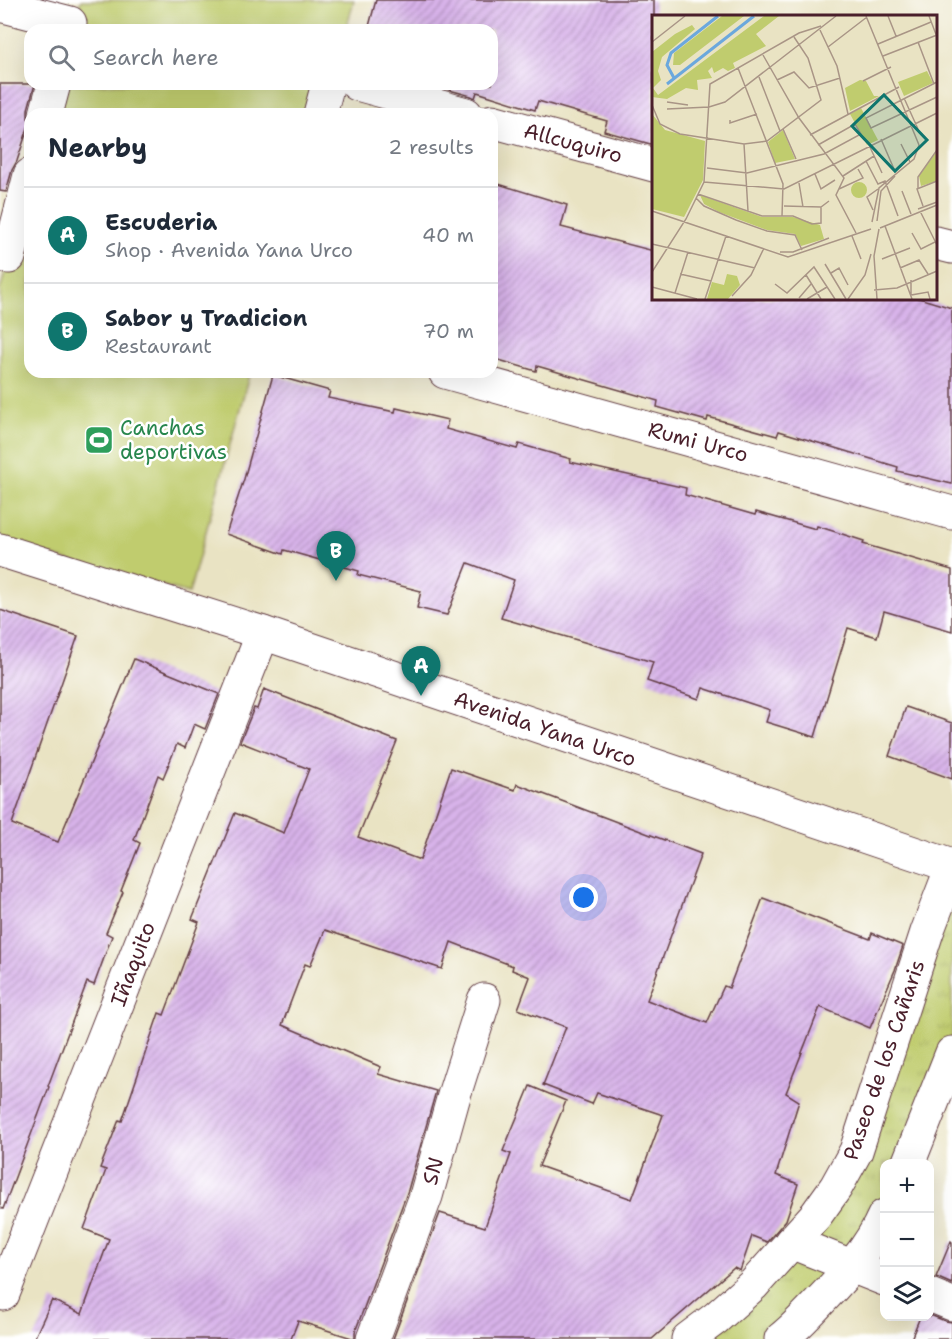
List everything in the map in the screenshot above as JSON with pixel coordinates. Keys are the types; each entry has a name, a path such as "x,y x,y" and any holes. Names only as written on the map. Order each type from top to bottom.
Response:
{"street":[{"path":"0,5 60,24"},
{"path":"48,108 52,90"},
{"path":"322,108 326,90"},
{"path":"379,90 444,108"},
{"name":"Allcuquiro","path":"498,123 652,164"},
{"path":"4,255 24,193"},
{"path":"937,243 952,247"},
{"name":"Rumi Urco","path":"467,378 952,513"},
{"name":"Avenida Yana Urco","path":"0,550 263,633 952,866"},
{"name":"Iñaquito","path":"3,1294 263,633"},
{"name":"Paseo de los Cañaris","path":"688,1339 753,1285 816,1215 836,1187 856,1151 927,932 952,866"},
{"name":"SN","path":"374,1339 426,1196 484,1000"},
{"path":"910,1159 952,1053"},
{"path":"781,1339 794,1329 853,1267 880,1226"},
{"path":"791,1242 880,1277"},
{"path":"934,1297 952,1304"}],"green space":[{"path":"81,0 354,0 348,24 75,24"},
{"path":"56,90 329,90 324,108 51,108"},
{"path":"24,204 24,378 248,378 189,593 0,542 0,290"},
{"path":"952,885 952,1037 903,1159 880,1159 880,1207 853,1254 791,1231 828,1184"},
{"path":"791,1242 853,1267 781,1339 688,1339"}],"building":[{"path":"376,0 654,0 652,144 604,131 607,121 538,101 535,110 477,92 475,98 450,90 498,90 498,24 370,24"},
{"path":"0,84 24,84 24,90 33,90 28,108 24,108 24,140 6,192 0,191"},
{"path":"498,184 567,205 561,227 652,250 652,300 926,300 952,308 952,484 897,471 898,467 779,431 777,436 708,417 707,421 657,407 658,401 537,366 536,371 498,360"},
{"path":"272,378 284,378 330,391 328,398 395,412 396,408 448,420 446,429 517,449 519,444 571,459 570,462 686,488 685,495 755,515 756,512 816,529 817,526 864,541 863,544 952,570 952,631 884,611 877,637 848,628 815,737 766,722 770,710 703,688 699,699 647,681 653,662 501,618 514,580 468,563 447,615 417,608 421,591 358,575 359,571 284,550 283,554 226,534"},
{"path":"0,610 78,636 12,824 58,842 134,659 219,694 205,729 194,724 185,748 177,744 163,778 158,775 134,840 140,843 106,933 112,936 94,985 87,982 3,1209 0,1208"},
{"path":"264,689 397,741 358,837 420,860 451,768 515,790 517,784 701,854 647,1000 707,1023 724,986 729,988 763,898 870,939 872,933 903,946 870,1028 820,1007 786,1093 799,1101 776,1175 798,1184 786,1220 767,1242 752,1236 740,1271 734,1268 652,1339 393,1339 440,1213 485,1227 511,1154 503,1151 530,1086 566,1101 539,1166 632,1199 663,1115 597,1093 592,1104 543,1085 566,1027 518,1009 530,977 512,970 513,966 451,942 442,969 325,930 310,966 305,964 282,1025 381,1067 378,1074 436,1091 408,1190 355,1332 355,1339 298,1321 291,1339 34,1339 52,1300 82,1314 109,1239 84,1229 106,1170 100,1168 119,1120 122,1121 159,1013 164,1015 199,922 192,919 235,813 284,833 309,769 240,742 254,708 257,709"},
{"path":"906,707 952,723 952,779 889,756"},
{"path":"952,1242 952,1284 936,1277"},
{"path":"934,1317 952,1322 952,1339 911,1339 918,1321 934,1321"}],"place":[{"name":"Canchas deportivas","path":"99,440"},
{"name":"Sabor y Tradicion","path":"336,581"},
{"name":"Escuderia","path":"421,696"}]}
